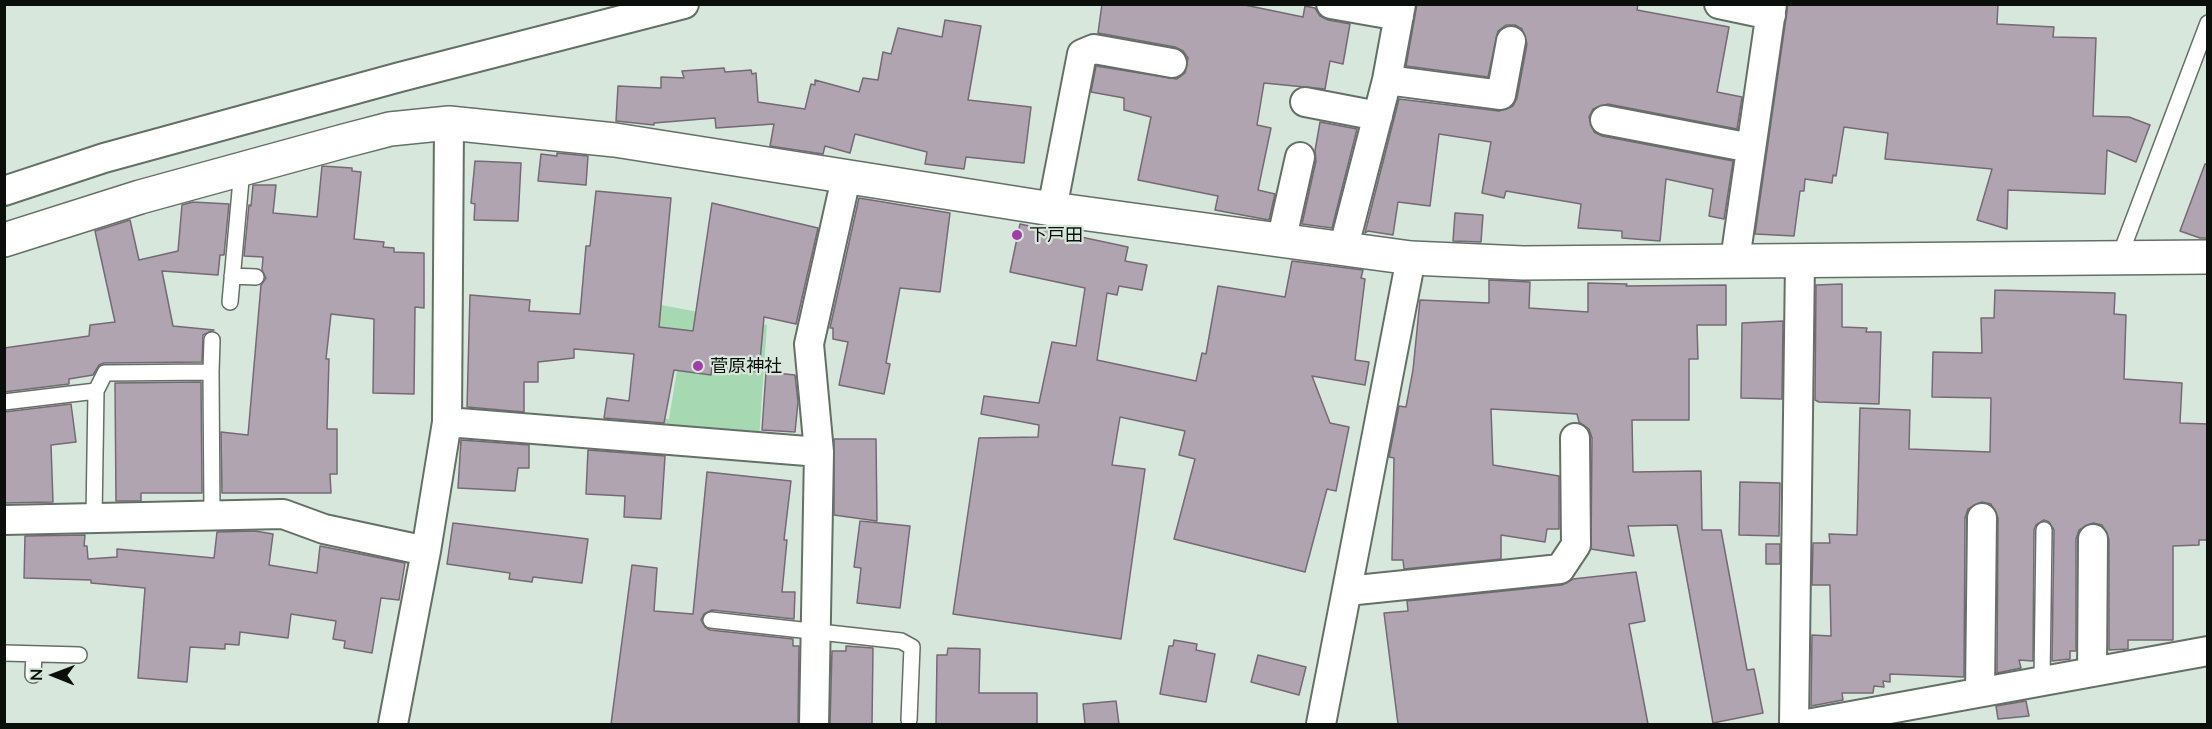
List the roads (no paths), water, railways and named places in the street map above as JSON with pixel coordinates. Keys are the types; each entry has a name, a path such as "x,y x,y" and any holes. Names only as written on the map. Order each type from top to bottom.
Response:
{"street":[{"path":"4,191 127,152 399,77 684,4"},
{"path":"1331,4 1400,10 1387,80 1343,250"},
{"path":"1719,4 1771,10 1735,260"},
{"path":"1052,209 1082,54 1094,49 1172,63"},
{"path":"1387,80 1501,95 1515,58"},
{"path":"1305,102 1378,116"},
{"path":"1605,120 1637,114 1751,148"},
{"path":"4,240 140,196 390,129 449,123 615,140 1052,209 1411,258 1523,263 2208,257"},
{"path":"393,724 426,551 447,422 449,123"},
{"path":"1281,242 1300,157"},
{"path":"814,724 819,452 809,344 846,178"},
{"path":"1321,724 1411,258"},
{"path":"1794,724 1800,261"},
{"path":"447,422 819,452"},
{"path":"1347,591 1560,569 1576,545 1575,438"},
{"path":"4,520 283,514 324,530 426,551"},
{"path":"1980,692 1982,518"},
{"path":"2092,672 2093,539"},
{"path":"1807,724 2208,651"}],"lane":[{"path":"2119,258 2208,23"},
{"path":"230,302 242,169"},
{"path":"232,276 256,277"},
{"path":"212,340 212,516"},
{"path":"94,518 96,391 105,373 211,372"},
{"path":"4,402 96,391"},
{"path":"2042,681 2044,530"},
{"path":"711,620 901,641 912,647 909,720"},
{"path":"4,653 79,655"},
{"path":"33,675 34,654"}],"place":[{"name":"下戸田","path":"1017,235"},
{"name":"菅原神社","path":"698,366"}]}
